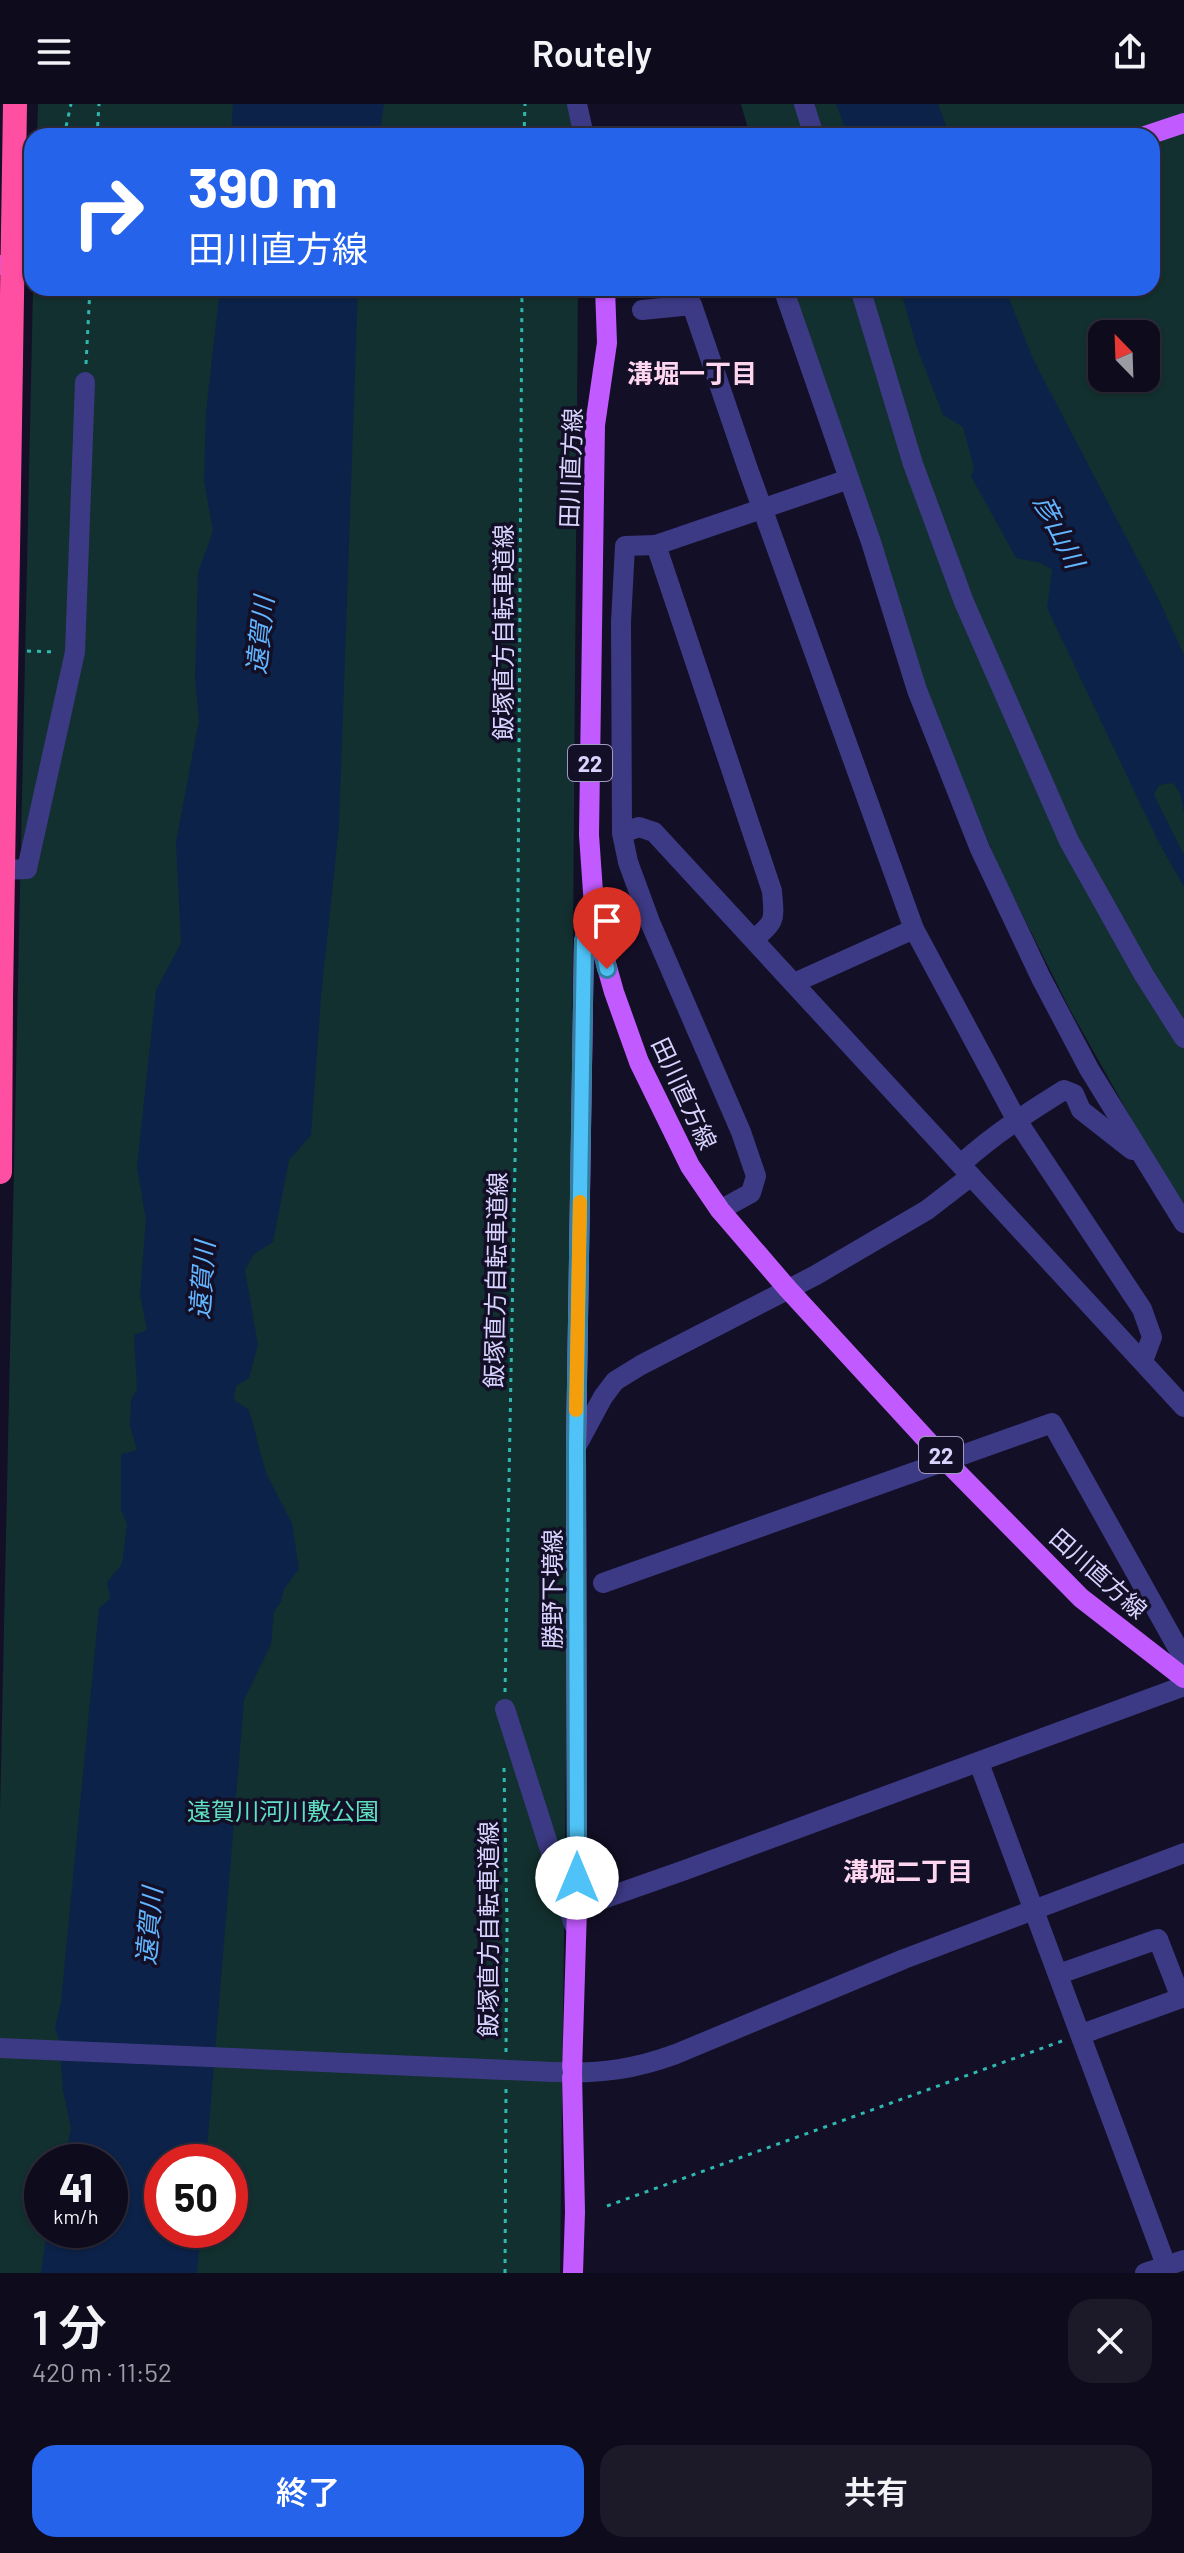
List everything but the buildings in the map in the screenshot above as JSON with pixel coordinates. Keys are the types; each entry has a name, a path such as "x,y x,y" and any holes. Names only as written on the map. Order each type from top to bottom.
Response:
{"highway":[{"path":"0,1172 0,999 15,263 15,104"}],"main road":[{"path":"1160,131 1184,123"},
{"name":"田川直方線","path":"605,296 607,343 595,425 589,835 594,906 601,946 639,1062 690,1166 720,1210 787,1288 945,1460 1081,1598 1184,1678"},
{"name":"勝野下境線","path":"573,2273 575,2212 562,2072 577,1908 576,1447 584,941 594,906"}],"street":[{"path":"577,104 582,128"},
{"path":"804,104 812,128"},
{"path":"786,296 917,690 980,849 1089,1069 1184,1223"},
{"path":"862,296 913,464 964,602 1069,841 1144,975 1184,1038"},
{"path":"642,310 692,305 762,509 914,929 1016,1119 1142,1309 1152,1337 1143,1361"},
{"path":"3,870 27,869 75,652 85,382"},
{"path":"720,1210 751,1193 756,1176 741,1132 650,922 628,862 622,833 621,622 625,546 656,545 849,479"},
{"path":"656,545 772,891 774,913 771,926 754,939"},
{"path":"622,833 639,827 654,832 1184,1407"},
{"path":"794,983 914,929"},
{"path":"576,1447 615,1381 816,1275 927,1210 966,1170 988,1139 1064,1090 1074,1094 1081,1110 1143,1159"},
{"path":"603,1583 1052,1423 1184,1659"},
{"path":"577,1908 1184,1686"},
{"path":"505,1709 576,1933"},
{"path":"979,1763 1082,2034 1175,2262 1145,2273"},
{"path":"0,2048 562,2072 642,2067 904,1959 1184,1853"},
{"path":"1059,1974 1158,1939 1183,1997 1082,2034"}],"path":[{"path":"66,128 71,104"},
{"path":"98,128 99,104"},
{"path":"524,128 525,104"},
{"path":"85,382 90,296"},
{"name":"飯塚直方自転車道線","path":"505,1709 517,1025 522,296"},
{"name":"飯塚直方自転車道線","path":"504,1766 506,2063"},
{"path":"607,2206 1082,2034"},
{"path":"505,2273 506,2079"}],"green space":[{"path":"38,104 583,104 582,128 37,128"},
{"path":"741,104 1184,104 1184,1204 1155,1161 1069,1008 999,868 928,695 796,296 1160,296 1160,128 748,128"},
{"name":"遠賀川河川敷公園","path":"33,296 578,296 560,2273 0,2273 0,1812"}],"water":[{"path":"233,104 384,104 380,128 232,128"},
{"path":"836,104 938,104 947,128 845,128"},
{"name":"遠賀川","path":"219,296 358,296 339,826 321,997 311,1135 289,1160 273,1242 254,1254 245,1270 258,1345 249,1378 236,1386 234,1400 249,1410 266,1473 292,1523 299,1569 284,1589 281,1602 274,1611 271,1644 244,1700 207,2144 144,2144 144,2248 199,2248 197,2273 41,2273 44,2248 128,2248 128,2144 68,2144 71,2128 55,2028 61,2002 99,1608 110,1599 107,1582 122,1564 127,1524 121,1510 121,1454 137,1450 130,1426 131,1400 137,1389 134,1335 147,1330 140,1294 146,1220 137,1167 156,990 181,943 176,842 199,720 195,678 198,572 213,531 204,481 206,412"},
{"name":"彦山川","path":"902,296 1008,296 1033,359 1159,600 1184,655 1184,813 1180,793 1173,783 1159,785 1154,795 1184,855 1184,887 1159,843 1047,608 1052,570 1041,563 1016,558 971,476 974,469 963,427 943,415 916,345"}],"slow traffic":[{"path":"576,1410 580,1202"}],"district":[{"name":"溝堀一丁目","path":"692,372"},
{"name":"溝堀二丁目","path":"908,1870"}],"route":[{"path":"577,1878 576,1447 584,941 594,906 607,969"}]}
